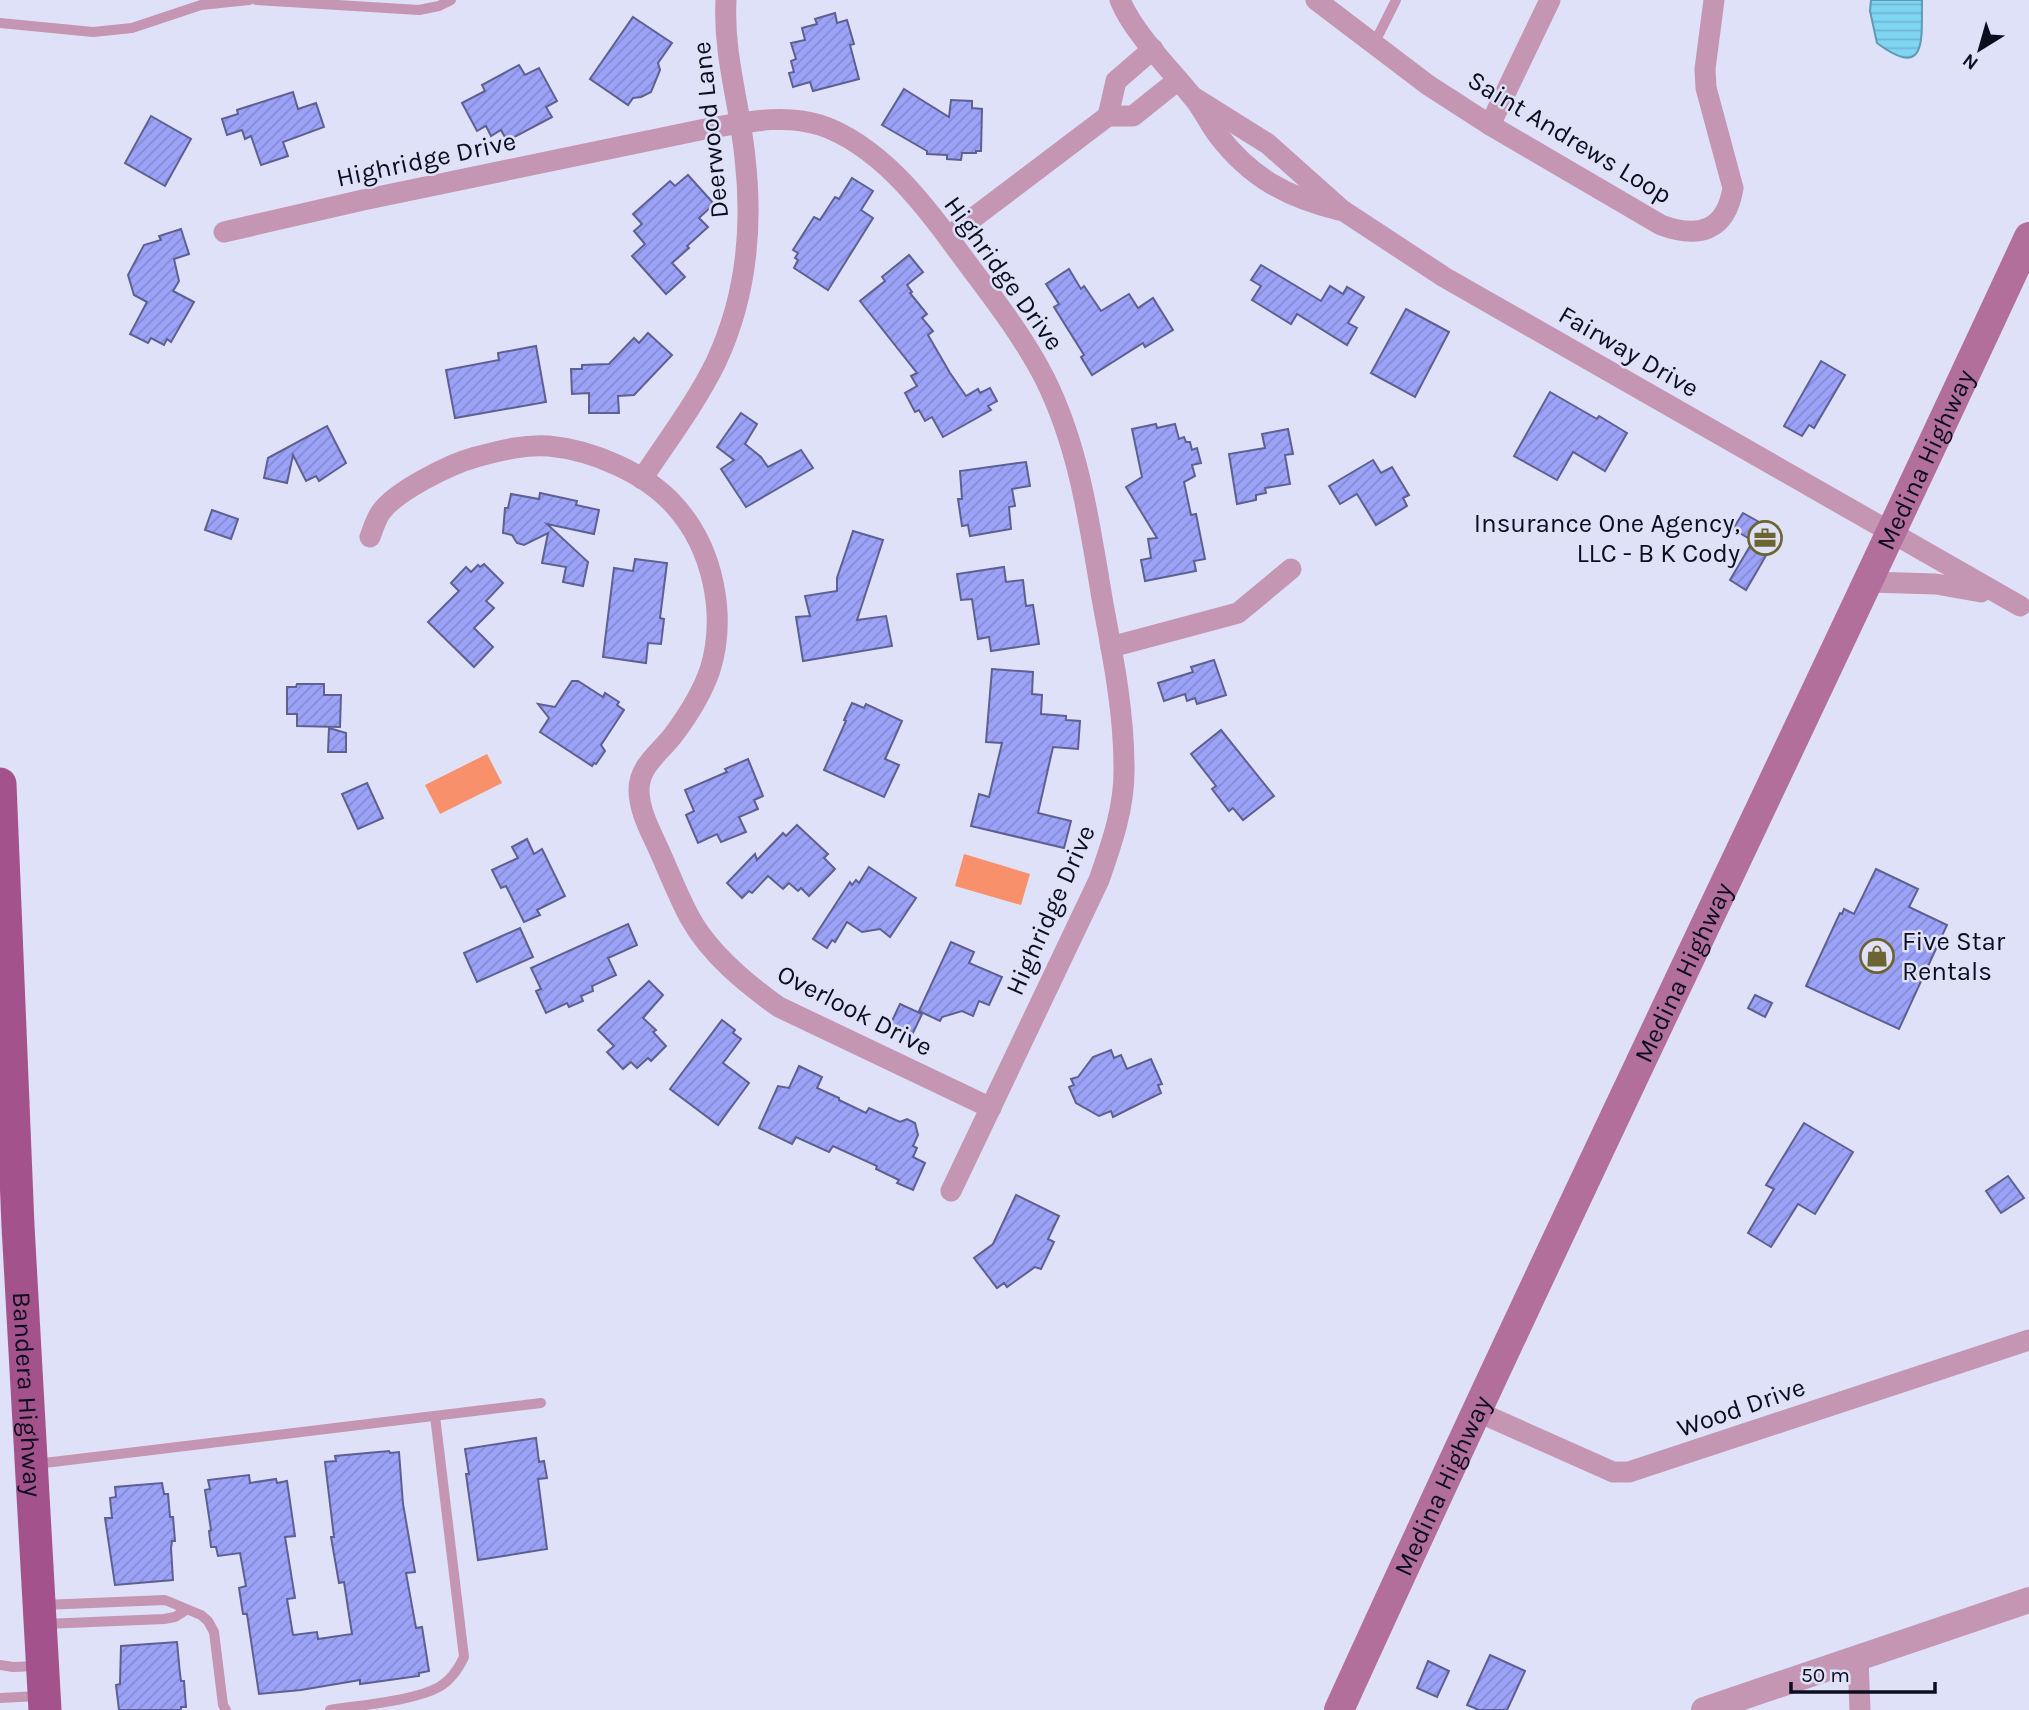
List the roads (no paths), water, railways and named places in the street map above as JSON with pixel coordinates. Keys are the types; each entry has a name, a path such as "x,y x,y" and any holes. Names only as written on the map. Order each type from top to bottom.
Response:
{"main road":[{"name":"Medina Highway","path":"1339,1710 1475,1411 1869,582 2029,237"},
{"name":"Bandera Highway","path":"1,805 18,1226 44,1690"}],"street":[{"name":"Deerwood Lane","path":"642,479 696,398 716,361 732,321 744,276 748,229 745,156 727,57 726,0"},
{"name":"Fairway Drive","path":"1120,0 1153,49 1193,97 1219,136 1252,170 1272,186 1314,204 1342,210"},
{"name":"Saint Andrews Loop","path":"1316,0 1428,85 1490,125 1661,225 1679,232 1696,233 1712,227 1724,217 1731,203 1733,188 1706,88 1705,69 1714,0"},
{"path":"1490,125 1550,0"},
{"path":"1108,116 1116,81 1153,49"},
{"path":"948,237 1108,116 1133,116 1178,80"},
{"name":"Fairway Drive","path":"1193,97 1268,144 1342,210 1444,277 2025,608"},
{"name":"Highridge Drive","path":"223,232 363,200 739,124 795,119 822,126 876,156 895,174 948,237 1020,336 1045,379 1066,429 1081,482 1111,647 1125,769 1118,826 1098,880 951,1191"},
{"name":"Overlook Drive","path":"370,537 381,512 401,494 464,460 502,450 548,446 594,456 642,479 675,505 701,544 715,584 717,627 710,668 695,706 640,777 639,793 644,818 690,919 719,956 747,984 779,1007 991,1108"},
{"path":"1111,647 1238,613 1291,569"},
{"path":"1869,582 1958,586 2025,608"},
{"name":"Wood Drive","path":"1475,1411 1613,1472 1629,1472 2029,1340"},
{"path":"1704,1710 2029,1600"},
{"path":"1858,1659 1860,1710"}],"lane":[{"path":"0,23 93,32 132,28 201,5 249,0"},
{"path":"256,0 419,10 439,6 451,0"},
{"path":"1374,44 1396,0"},
{"path":"32,1465 541,1403"},
{"path":"330,1710 430,1691 450,1679 464,1657 435,1416"},
{"path":"40,1614 165,1600 178,1603 201,1615 214,1632 223,1705 226,1710"},
{"path":"40,1614 164,1619 175,1617 187,1610"},
{"path":"0,1665 13,1667 44,1690"},
{"path":"0,1699 44,1690"}],"water":[{"path":"1871,0 1922,0 1921,39 1914,56 1906,58 1894,54 1877,43 1870,11"}],"place":[{"name":"Insurance One Agency, LLC - B K Cody","path":"1765,538"},
{"name":"Five Star Rentals","path":"1877,956"}]}
